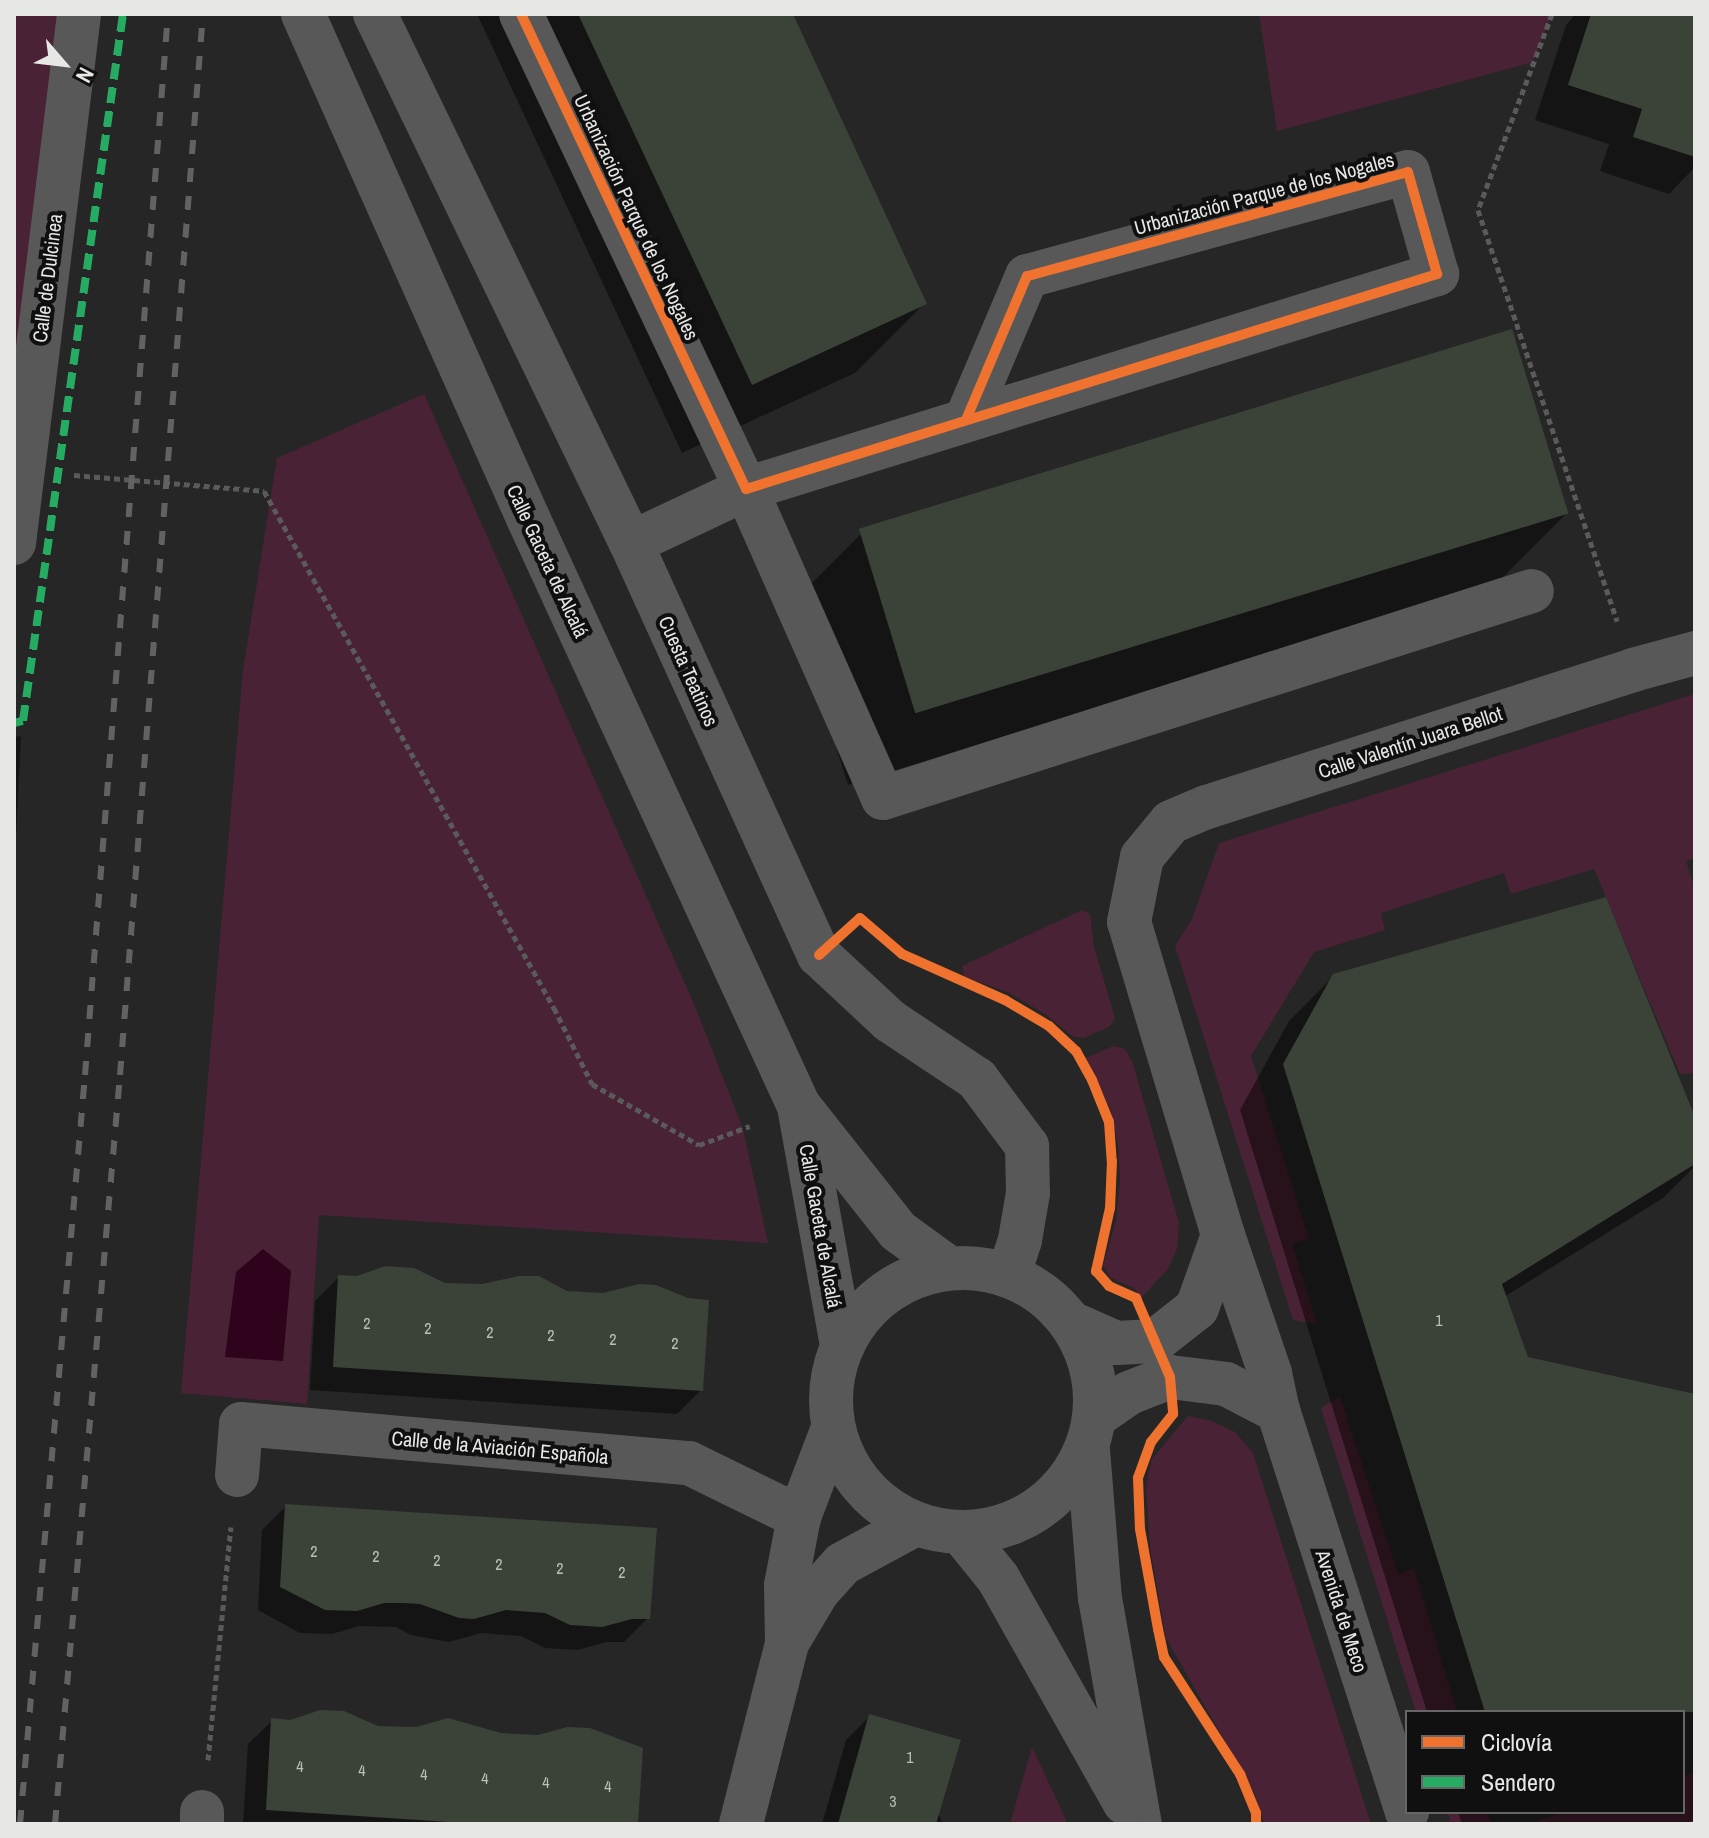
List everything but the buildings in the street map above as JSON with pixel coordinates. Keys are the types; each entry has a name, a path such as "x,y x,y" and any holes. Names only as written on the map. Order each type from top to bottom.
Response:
{"street":[{"name":"Calle de Dulcinea","path":"14,543 79,14"},
{"name":"Calle Gaceta de Alcalá","path":"303,14 528,518 799,1106 898,1231 949,1268"},
{"name":"Cuesta Teatinos","path":"375,14 631,543 819,955 890,1021 977,1079 1027,1146 1028,1193 1020,1240 1009,1274"},
{"name":"Urbanización Parque de los Nogales","path":"521,14 746,489 883,798 1532,591"},
{"name":"Urbanización Parque de los Nogales","path":"631,543 746,489 1437,274 1408,172 1027,276 966,420"},
{"name":"Calle Valentín Juara Bellot","path":"1142,857 1171,822 1207,807 1633,670 1695,653"},
{"name":"Avenida de Meco","path":"1142,857 1129,922 1223,1235 1270,1373 1278,1411 1405,1806"},
{"name":"Calle Gaceta de Alcalá","path":"799,1106 842,1345"},
{"path":"1073,1324 1116,1343 1155,1341 1197,1308 1223,1235"},
{"path":"1139,1824 1100,1598 1092,1433 1093,1368 1073,1324 1045,1294 1009,1274 979,1268 949,1268 905,1280 868,1307 842,1345 831,1386 833,1428 849,1469 876,1503 914,1525 963,1535 1015,1524 1059,1494 1092,1433 1129,1393 1170,1377 1226,1384 1278,1411"},
{"name":"Calle de la Aviación Española","path":"237,1475 241,1424 689,1463 799,1517"},
{"path":"741,1824 787,1643 786,1585 799,1517 833,1428"},
{"path":"787,1643 818,1591 842,1564 914,1525"},
{"path":"963,1535 998,1578 1139,1824"}],"path":[{"path":"1552,14 1478,210 1633,670"},
{"path":"61,474 264,491 554,1008 592,1084 699,1145 799,1106"},
{"path":"202,1818 237,1475"}],"shaded area":[{"path":"14,14 64,14 14,405"},
{"path":"1259,14 1552,14 1533,62 1277,131"},
{"path":"424,394 697,1011 743,1129 768,1243 319,1215 307,1404 181,1393 243,670 277,458"},
{"path":"1695,694 1695,858 1686,861 1695,890 1695,1073 1680,1074 1594,869 1511,894 1504,873 1381,913 1385,930 1314,952 1251,1056 1309,1239 1292,1244 1317,1324 1293,1320 1175,946 1192,919 1219,843"},
{"path":"1082,910 1090,914 1094,947 1115,1018 1110,1026 1084,1038 1072,1036 1045,1014 1009,993 964,976 962,966"},
{"path":"1113,1046 1125,1049 1132,1061 1179,1223 1177,1249 1167,1270 1141,1298 1134,1288 1111,1278 1103,1266 1116,1221 1120,1181 1118,1144 1111,1111 1086,1058"},
{"path":"263,1249 291,1271 283,1361 225,1357 236,1272"},
{"path":"1340,1397 1398,1574 1414,1568 1456,1710 1415,1710 1321,1408"},
{"path":"1188,1416 1212,1421 1235,1432 1253,1453 1371,1824 1264,1824 1255,1794 1166,1638 1150,1547 1146,1486 1152,1459"},
{"path":"1032,1747 1068,1824 1010,1824"},
{"path":"1695,1773 1695,1824 1526,1824 1559,1814 1685,1814 1685,1776"},
{"path":"1448,1814 1488,1814 1491,1824 1451,1824"}],"railway":[{"path":"20,1824 85,1075 168,14"},
{"path":"55,1824 120,1075 203,14"}],"marked path":[{"path":"14,723 23,721 123,14"}],"cycle path":[{"path":"521,14 746,489 1437,274 1408,172 1027,276 966,420"},
{"path":"819,955 860,918 902,954 1005,1000 1049,1026 1076,1051 1092,1080 1109,1122 1112,1161 1110,1208 1096,1271 1109,1286 1136,1298 1170,1377 1173,1414 1151,1442 1138,1478 1140,1529 1164,1657 1240,1774 1256,1813 1256,1824"}]}
